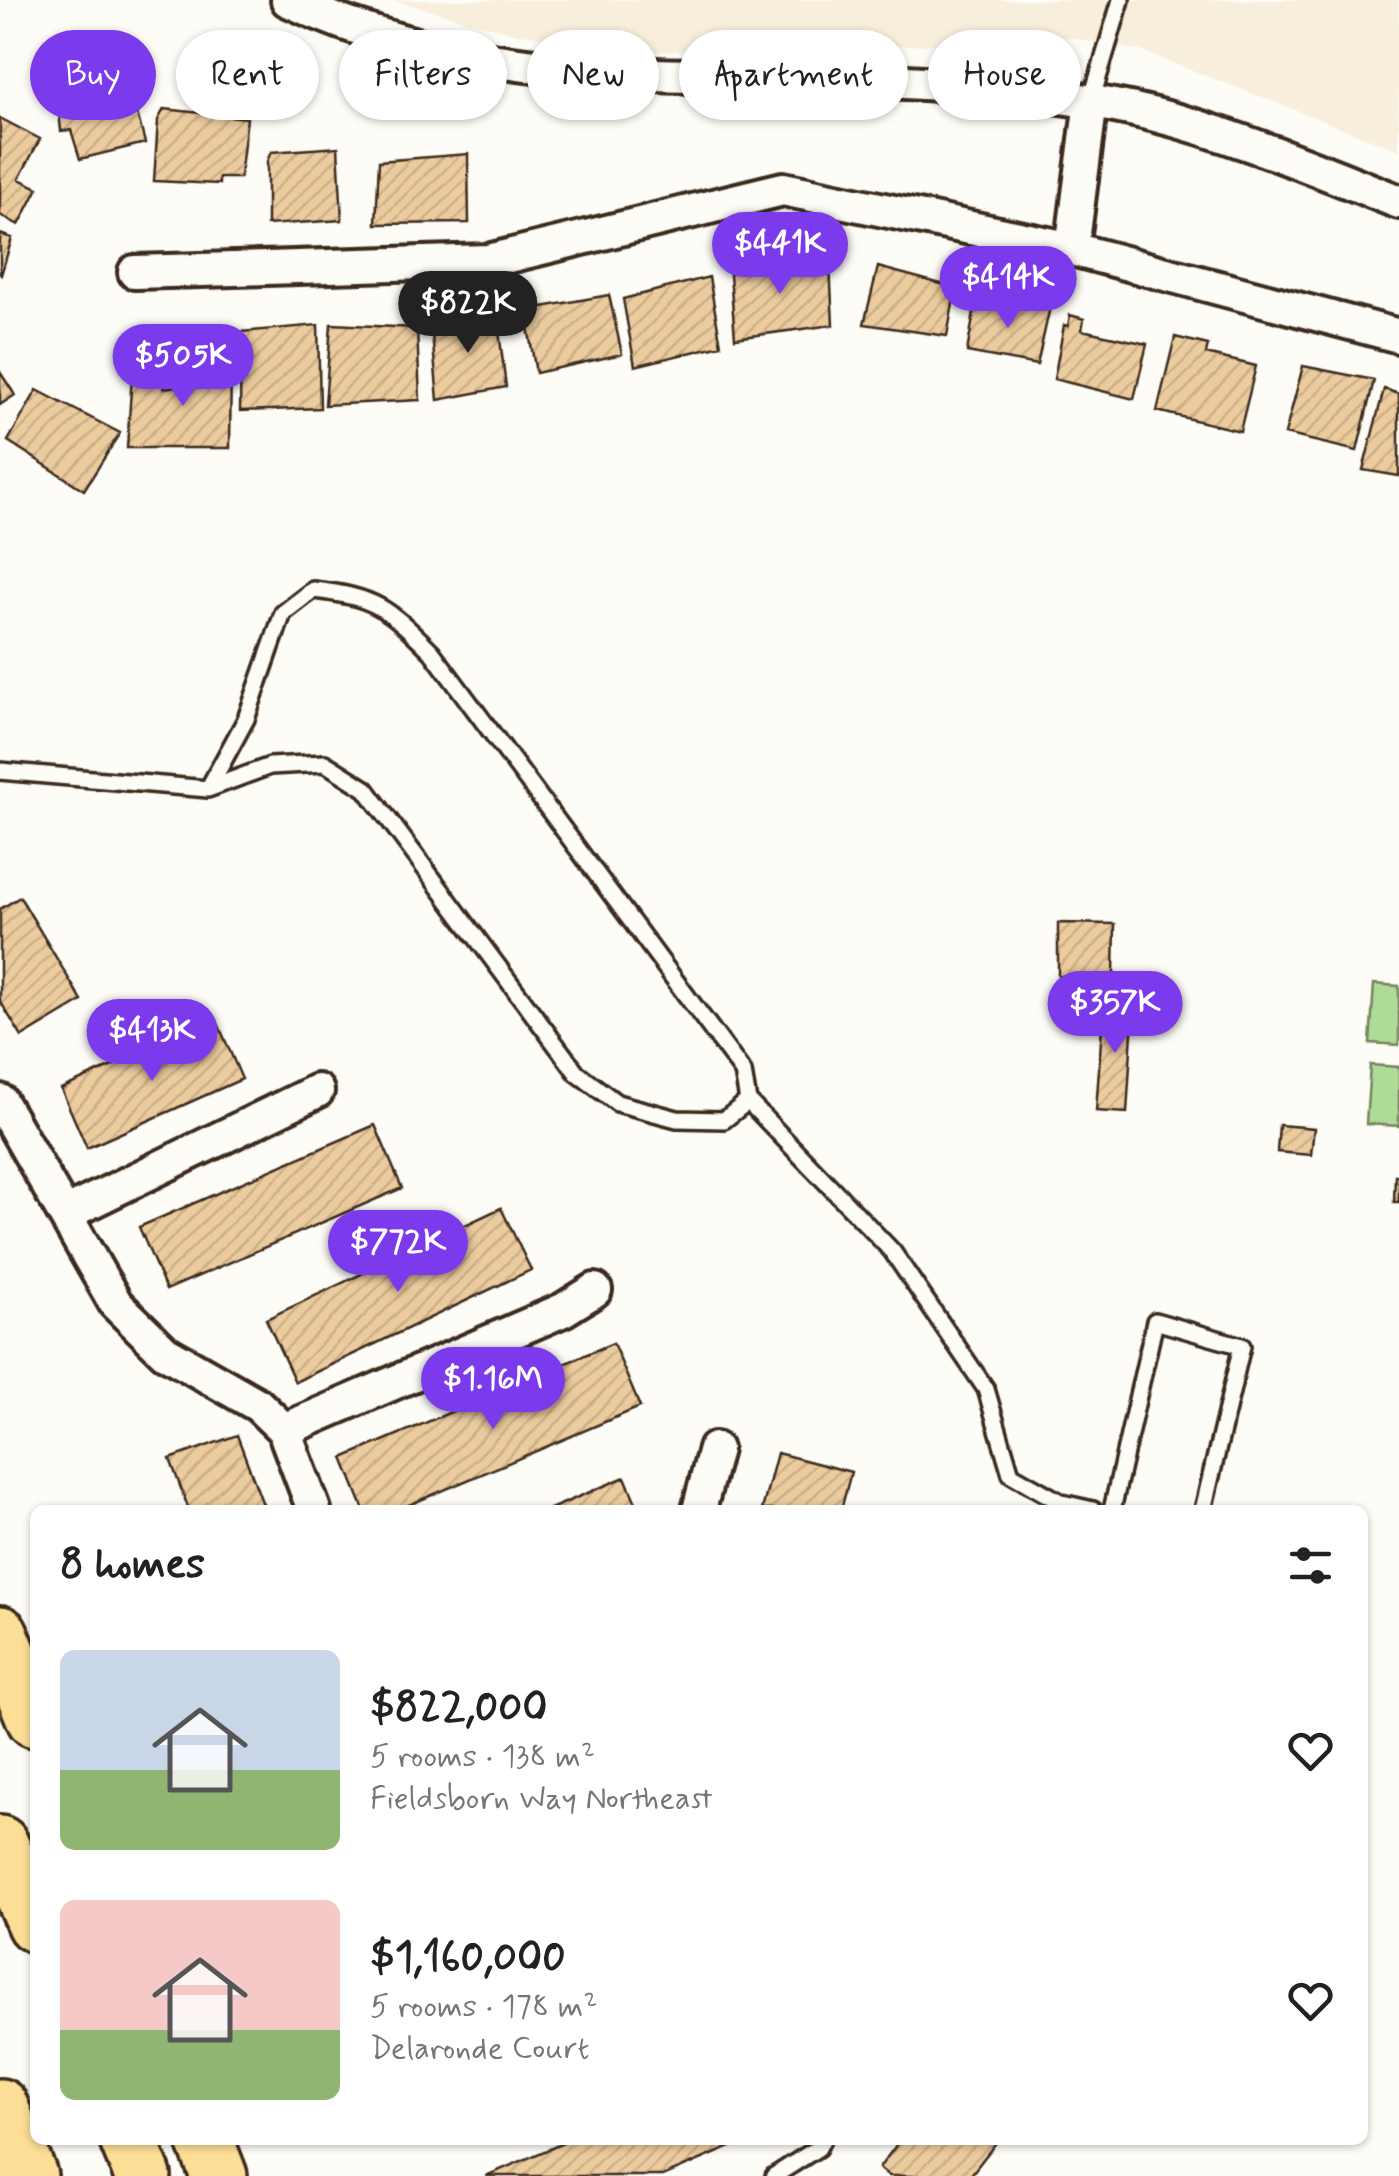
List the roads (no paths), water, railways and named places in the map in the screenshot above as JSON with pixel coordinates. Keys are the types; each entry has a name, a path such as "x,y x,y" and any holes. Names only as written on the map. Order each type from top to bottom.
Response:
{"highway":[{"path":"0,1634 30,1707"},
{"path":"0,1844 30,1913"},
{"path":"0,2107 30,2176"},
{"path":"130,2145 143,2176"},
{"path":"207,2145 219,2176"}],"street":[{"path":"288,0 322,16 400,42 479,60 558,70 973,87 1090,101 1175,120 1253,144 1399,202"},
{"path":"1072,248 1090,101"},
{"path":"135,272 488,261 783,189 1072,248 1399,336"},
{"path":"66,1214 317,1091"},
{"path":"0,1101 116,1304 166,1352 258,1406 284,1430 312,1505"},
{"path":"284,1430 563,1310 595,1290"},
{"path":"700,1505 716,1449"}],"lane":[{"path":"1090,101 1121,0"},
{"path":"208,789 246,719 284,613 313,590 356,595 396,615 432,652 743,1072 748,1102 892,1251 986,1388 1011,1474 1067,1505"},
{"path":"0,771 208,789 270,766 325,762 366,790 577,1073 618,1103 677,1119 724,1120 748,1102"},
{"path":"1113,1505 1155,1321 1242,1346 1204,1505"},
{"path":"774,2176 820,2145"}]}
